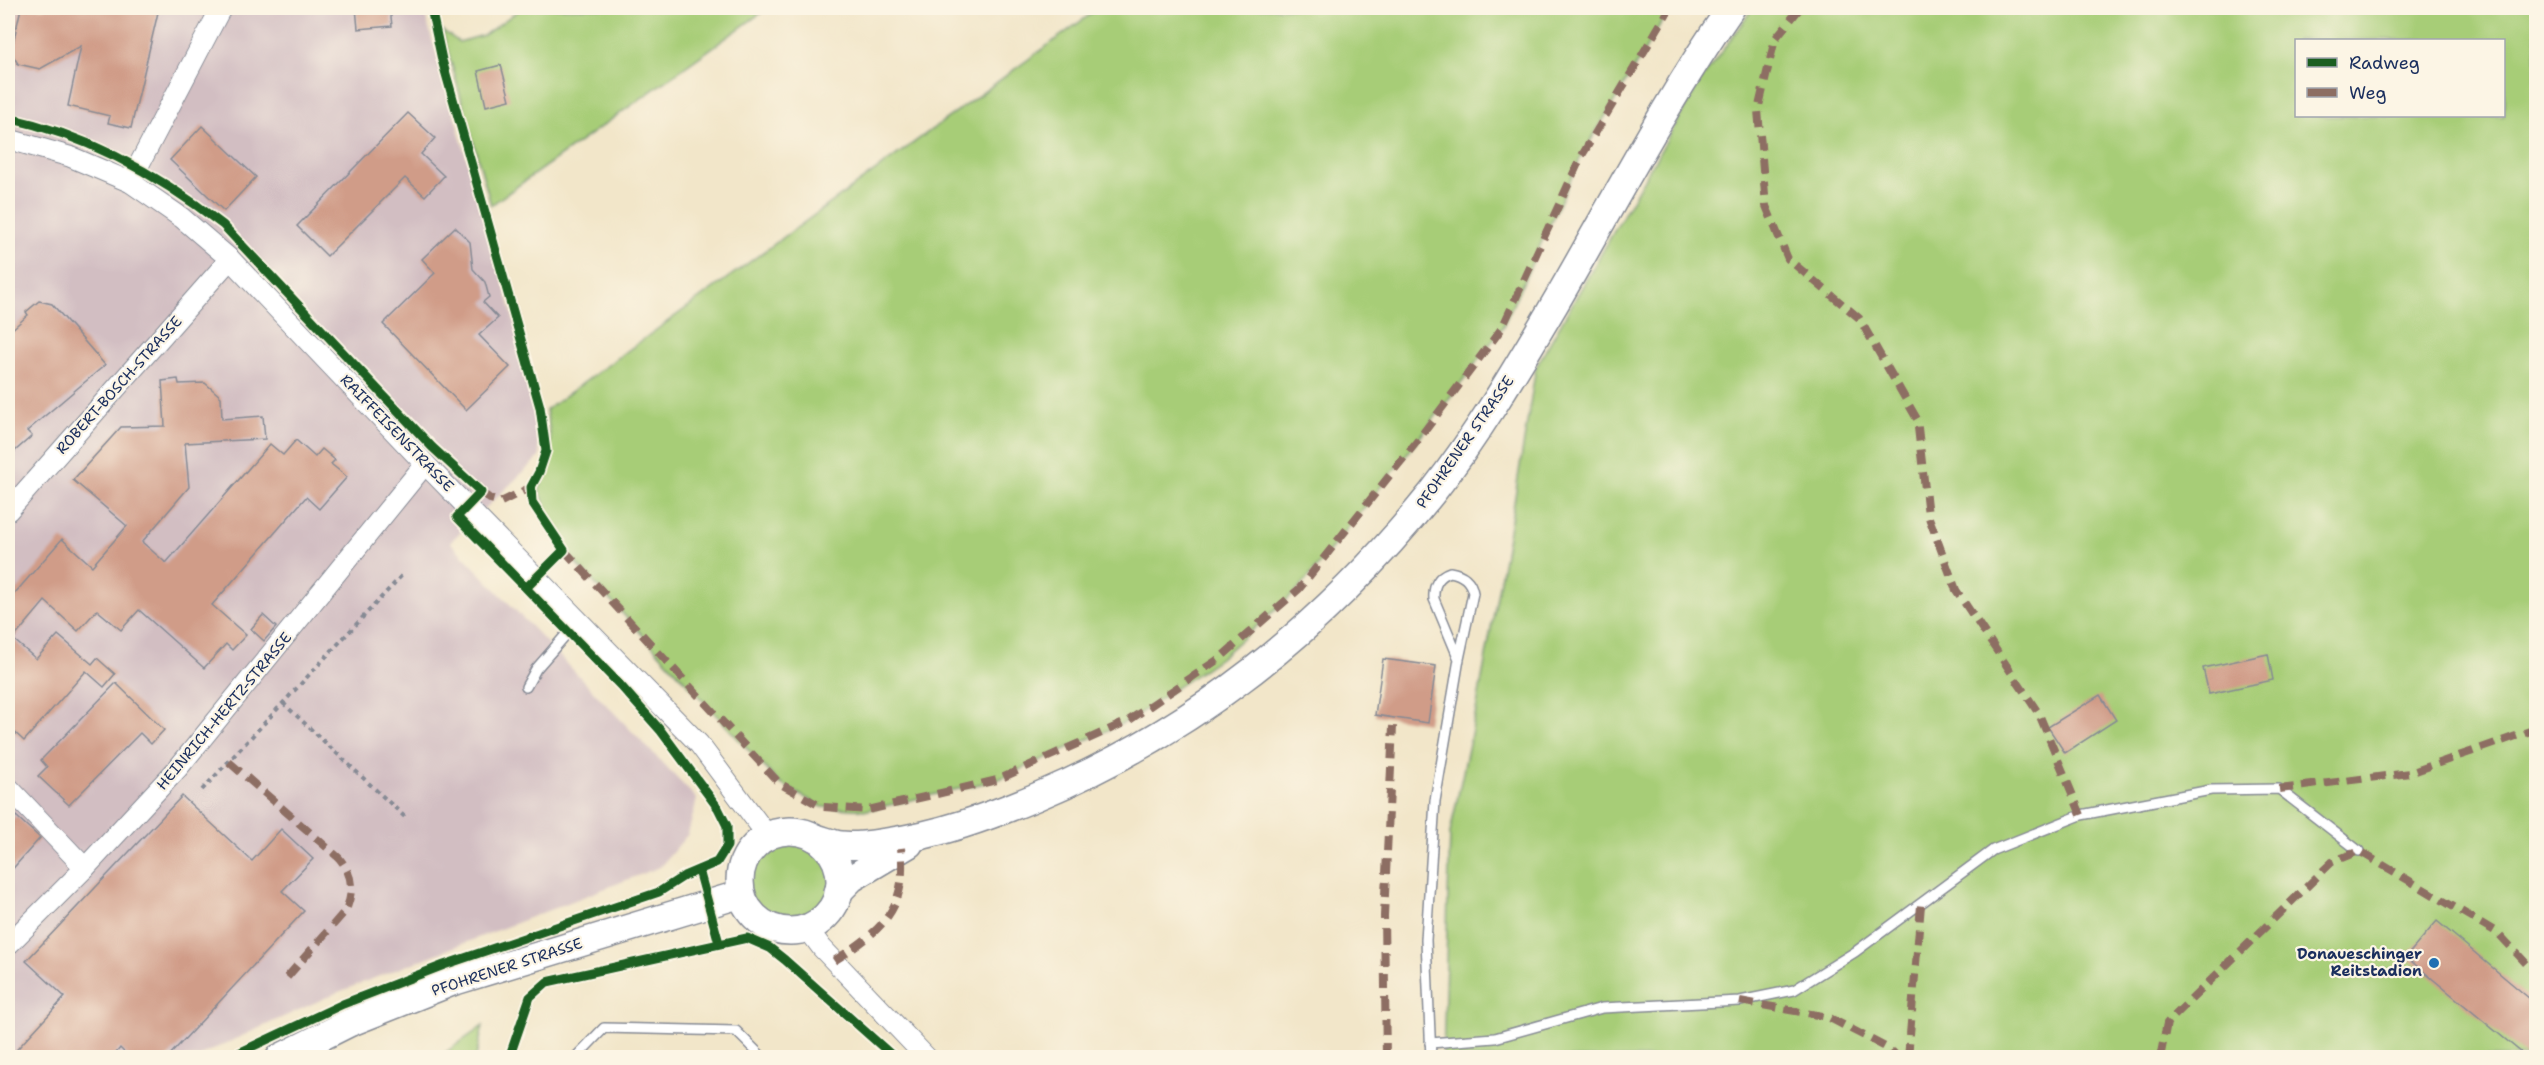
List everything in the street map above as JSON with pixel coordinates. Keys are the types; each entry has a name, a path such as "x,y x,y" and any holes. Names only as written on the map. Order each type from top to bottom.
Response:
{"main road":[{"name":"PFOHRENER STRASSE","path":"816,838 841,845 853,845 919,837 997,812 1064,785 1156,738 1200,711 1293,638 1364,571 1434,490 1495,401 1550,312 1675,93 1731,8"},
{"path":"798,832 816,838 828,848 836,861 840,877 838,892 832,907 821,920 807,928 791,931 774,929 754,915 741,894 740,878 743,863 751,849 768,835 798,832"},
{"name":"PFOHRENER STRASSE","path":"838,892 852,878 919,837"},
{"name":"PFOHRENER STRASSE","path":"279,1058 349,1023 452,982 741,894"}],"street":[{"path":"130,182 221,8"},
{"name":"RAIFFEISENSTRASSE","path":"8,139 71,157 130,182 182,218 230,259 425,464 699,744 768,835"},
{"name":"ROBERT-BOSCH-STRASSE","path":"8,511 230,259"},
{"name":"HEINRICH-HERTZ-STRASSE","path":"8,945 85,868 178,768 295,627 410,479 425,464"},
{"path":"8,787 85,868"},
{"path":"807,928 822,948 927,1058"}],"lane":[{"path":"1431,1058 1426,940 1435,801 1473,593 1472,585 1465,578 1450,572 1443,574 1437,582 1434,598 1460,659"},
{"path":"526,687 536,669 578,621"},
{"path":"1430,1042 1495,1038 1602,1008 1740,1001 1794,990 1855,952 1993,850 2081,815 2211,790 2279,789 2359,851"},
{"path":"575,1058 604,1028 736,1031 762,1058"}],"path":[{"path":"202,790 404,573"},
{"path":"283,704 407,819"}],"shaded area":[{"path":"8,8 423,8 511,310 532,394 540,456 450,542 697,799 688,834 660,867 336,993 199,1057 8,1057"}],"green space":[{"path":"522,8 768,8 491,205 442,30 459,42 484,35"},
{"path":"1099,8 1670,8 1581,157 1502,328 1418,440 1299,589 1220,658 1128,721 997,780 868,810 822,807 779,783 564,550 539,490 547,469 550,451 546,410"},
{"path":"1753,8 2536,8 2536,1057 1443,1058 1450,833 1476,711 1536,367 1701,80"},
{"path":"782,838 798,838 814,845 825,856 832,872 829,896 820,910 798,922 782,922 766,915 755,904 748,888 748,872 755,856 766,845"},
{"path":"483,1026 476,1057 439,1057"}],"building":[{"path":"21,8 159,8 131,128 108,123 110,116 68,106 81,46 40,69 18,64 11,52"},
{"path":"356,8 390,8 392,26 358,29"},
{"path":"501,65 510,100 486,106 478,71"},
{"path":"408,113 435,138 421,154 444,176 425,196 405,178 327,256 297,226"},
{"path":"202,126 256,177 224,211 170,160"},
{"path":"455,227 470,242 473,269 485,282 489,297 483,302 498,318 479,335 510,367 466,410 383,324 435,273 422,259"},
{"path":"39,301 52,304 105,365 27,431 32,436 8,457 8,333 28,315 26,312"},
{"path":"178,379 179,384 205,383 221,397 222,419 263,416 265,439 185,443 189,487 142,542 166,563 270,444 283,455 296,440 315,457 322,449 335,460 331,464 347,477 319,509 306,497 212,605 246,635 232,650 226,644 204,668 139,610 121,630 97,610 78,631 45,601 13,639 36,659 58,635 92,664 97,658 115,674 104,687 86,671 24,741 8,726 8,601 62,539 92,566 127,526 73,480 121,427 165,426 162,381"},
{"path":"263,615 276,627 264,641 251,629"},
{"path":"2268,654 2273,680 2209,694 2203,668"},
{"path":"1383,659 1436,666 1428,723 1375,715"},
{"path":"116,683 164,730 151,744 140,733 69,805 38,776 47,767 41,760"},
{"path":"2100,695 2116,720 2065,753 2048,727"},
{"path":"182,796 252,861 281,829 313,859 282,891 304,911 167,1058 130,1058 120,1048 112,1058 9,1058 65,997 26,961"},
{"path":"16,816 40,838 8,874 8,825"},
{"path":"2437,921 2536,1004 2536,1058 2528,1058 2406,957"}],"marked path":[{"path":"564,550 779,783 822,807 868,810 997,780 1128,721 1220,658 1299,589 1418,440 1502,328 1581,157 1670,8"},
{"path":"1800,8 1775,39 1758,110 1766,206 1788,259 1859,318 1917,419 1928,515 1956,590 2039,714 2081,815"},
{"path":"481,492 490,499 501,502 531,487"},
{"path":"1386,1058 1384,916 1393,726"},
{"path":"2279,789 2410,773 2536,729"},
{"path":"229,762 339,858 347,870 351,883 346,910 282,983"},
{"path":"834,961 866,939 888,916 896,902 900,887 901,848"},
{"path":"2160,1058 2167,1023 2332,862 2359,851 2498,933 2536,974"},
{"path":"1908,1058 1921,905"},
{"path":"1740,1001 1828,1017 1891,1050 1898,1058"}],"cycle path":[{"path":"431,8 442,60 540,407 546,451 531,487 532,502 564,550 527,587"},
{"path":"8,118 66,135 121,159 174,190 223,225 432,447 481,492 457,517 621,686 661,731 718,808 727,826 727,846 717,862 684,876 659,892 444,965 343,1004 228,1058"},
{"path":"699,870 719,943"},
{"path":"509,1058 530,997 547,982 747,938 770,948 785,960 895,1058"}],"place":[{"name":"Donaueschinger Reitstadion","path":"2434,963"}]}
